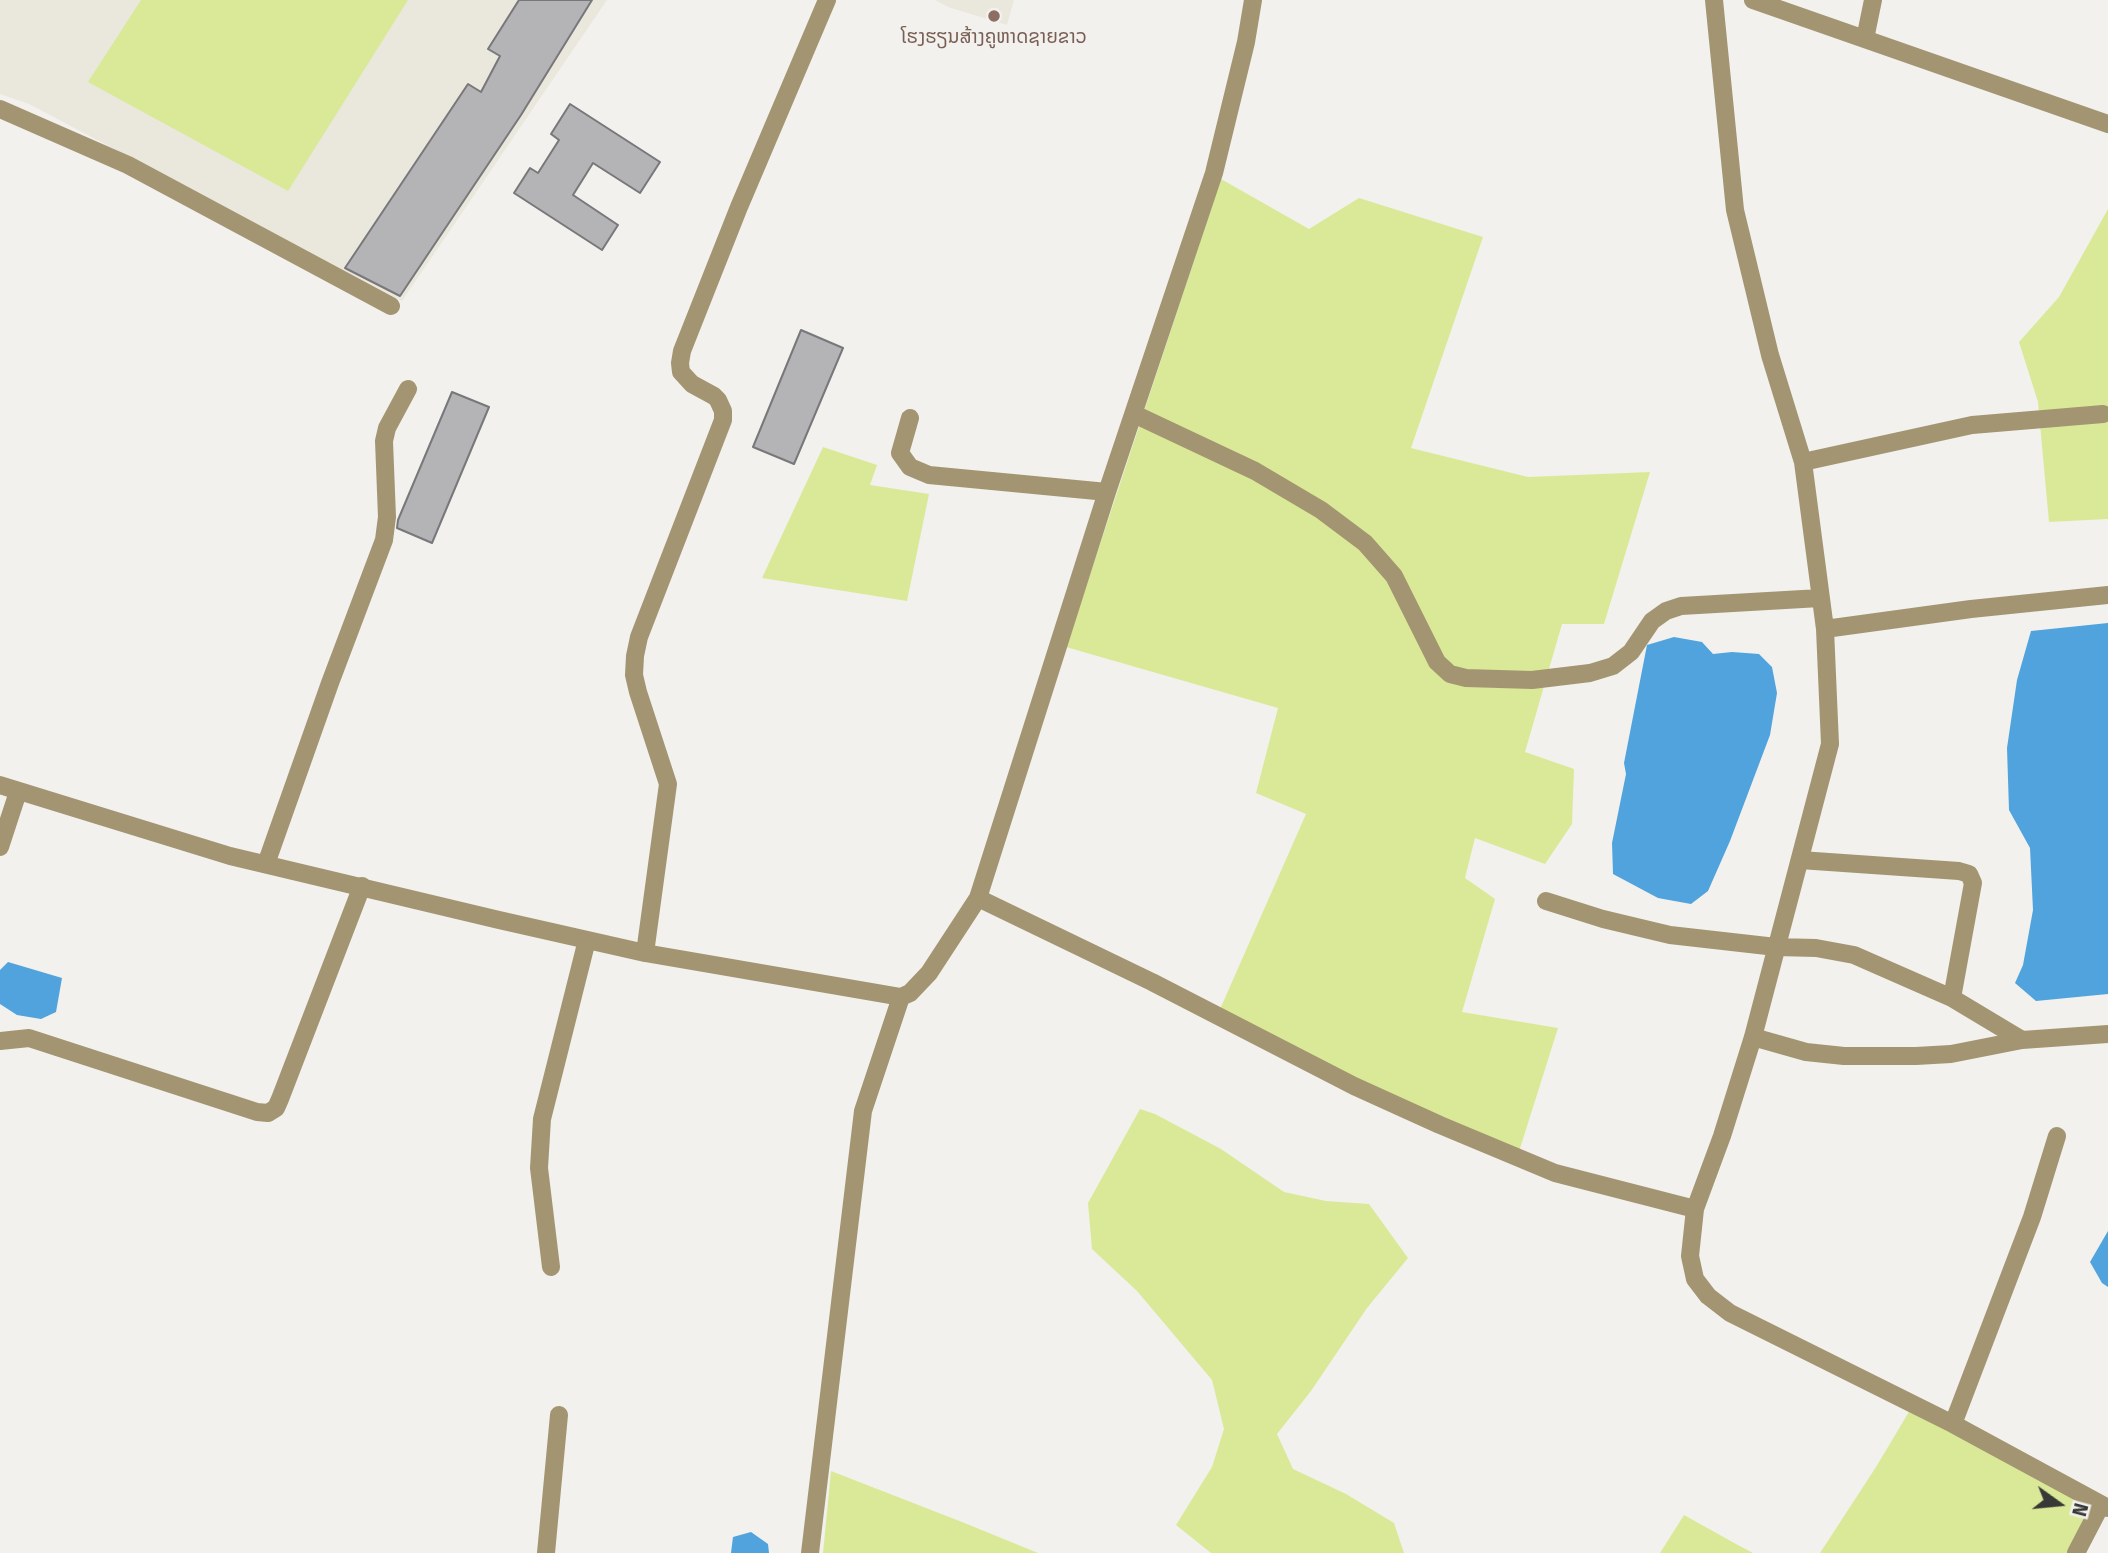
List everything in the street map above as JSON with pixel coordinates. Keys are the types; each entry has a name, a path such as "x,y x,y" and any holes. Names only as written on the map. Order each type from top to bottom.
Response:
{"street":[{"path":"645,953 668,784 638,692 634,675 635,656 643,624 723,420 723,411 718,400 692,384 681,372 682,351 793,76 827,0"},
{"path":"0,785 230,856 587,940 645,953 901,998 911,993 929,973 978,898 1107,492 1214,173 1246,42 1253,0"},
{"path":"1714,0 1735,210 1770,355 1803,462 1825,629 1829,744 1753,1037 1722,1136 1695,1209 1690,1256 1695,1279 1708,1296 1730,1313 1953,1424 2104,1506 2076,1553"},
{"path":"1753,0 2108,124"},
{"path":"1865,38 1873,0"},
{"path":"0,109 128,165 391,306"},
{"path":"266,864 384,540 387,517 384,441 387,428 408,389"},
{"path":"1134,414 1255,471 1321,510 1365,542 1394,576 1437,662 1450,674 1466,678 1532,680 1590,673 1613,666 1630,652 1652,621 1666,611 1681,606 1820,598"},
{"path":"1803,462 1972,425 2103,414"},
{"path":"910,418 900,453 910,467 929,475 1107,492"},
{"path":"1825,629 1970,609 2108,595"},
{"path":"0,847 18,792"},
{"path":"1800,860 1959,871 1969,874 1973,883 1951,998"},
{"path":"0,1041 29,1038 257,1112 268,1113 276,1108 280,1099 362,886"},
{"path":"978,898 1152,982 1354,1086 1440,1125 1555,1173 1695,1209"},
{"path":"1546,901 1603,919 1670,935 1776,947 1816,948 1854,955 1951,998 2022,1040"},
{"path":"551,1267 539,1168 542,1119 587,940"},
{"path":"810,1553 863,1111 901,998"},
{"path":"1753,1037 1806,1052 1844,1056 1951,1055 2022,1040 2108,1034"},
{"path":"1953,1424 2032,1217 2057,1136"},
{"path":"546,1553 559,1415"}],"shaded area":[{"path":"0,0 607,0 402,301 29,104 0,94"},
{"name":"ໂຮງຮຽນສ້າງຄູຫາດຊາຍຂາວ","path":"935,0 1014,0 1007,25 948,7"}],"green space":[{"path":"141,0 408,0 288,191 88,82"},
{"path":"1221,179 1309,229 1359,198 1483,237 1411,448 1528,477 1650,472 1604,624 1562,624 1525,752 1574,769 1572,824 1545,864 1475,838 1465,878 1495,899 1462,1012 1558,1028 1517,1158 1217,1016 1306,814 1256,793 1278,708 1066,647"},
{"path":"2108,209 2108,519 2049,522 2038,402 2019,342 2059,297"},
{"path":"823,447 877,465 870,485 929,494 907,601 762,578"},
{"path":"1140,1109 1155,1114 1221,1149 1284,1192 1326,1201 1369,1204 1408,1258 1367,1308 1311,1391 1277,1434 1293,1469 1346,1494 1394,1523 1404,1553 1211,1553 1176,1525 1212,1467 1224,1429 1212,1380 1137,1291 1092,1249 1088,1203"},
{"path":"1913,1405 2101,1505 2076,1553 1820,1553"},
{"path":"831,1471 962,1522 1038,1553 823,1553"},
{"path":"1684,1515 1736,1544 1753,1553 1660,1553"}],"water":[{"path":"2108,623 2108,994 2036,1001 2015,983 2023,965 2033,910 2030,848 2009,810 2007,748 2017,680 2031,631"},
{"path":"1674,637 1702,642 1713,654 1759,654 1772,667 1777,693 1770,735 1730,841 1708,891 1691,904 1658,898 1613,874 1612,843 1626,774 1624,763 1647,645"},
{"path":"8,962 62,978 56,1012 41,1019 17,1015 0,1004 0,970"},
{"path":"2108,1231 2108,1287 2102,1283 2090,1262"},
{"path":"751,1532 768,1544 769,1553 731,1553 733,1537"}],"building":[{"path":"519,0 592,0 521,115 400,296 345,268 468,84 481,92 500,56 488,49"},
{"path":"570,104 660,162 640,193 593,163 573,195 618,225 602,250 514,193 530,168 538,173 559,140 551,134"},
{"path":"801,330 843,348 794,464 753,447"},
{"path":"452,392 489,407 432,543 397,528 398,520"}],"place":[{"name":"ໂຮງຮຽນສ້າງຄູຫາດຊາຍຂາວ","path":"994,16"}]}
